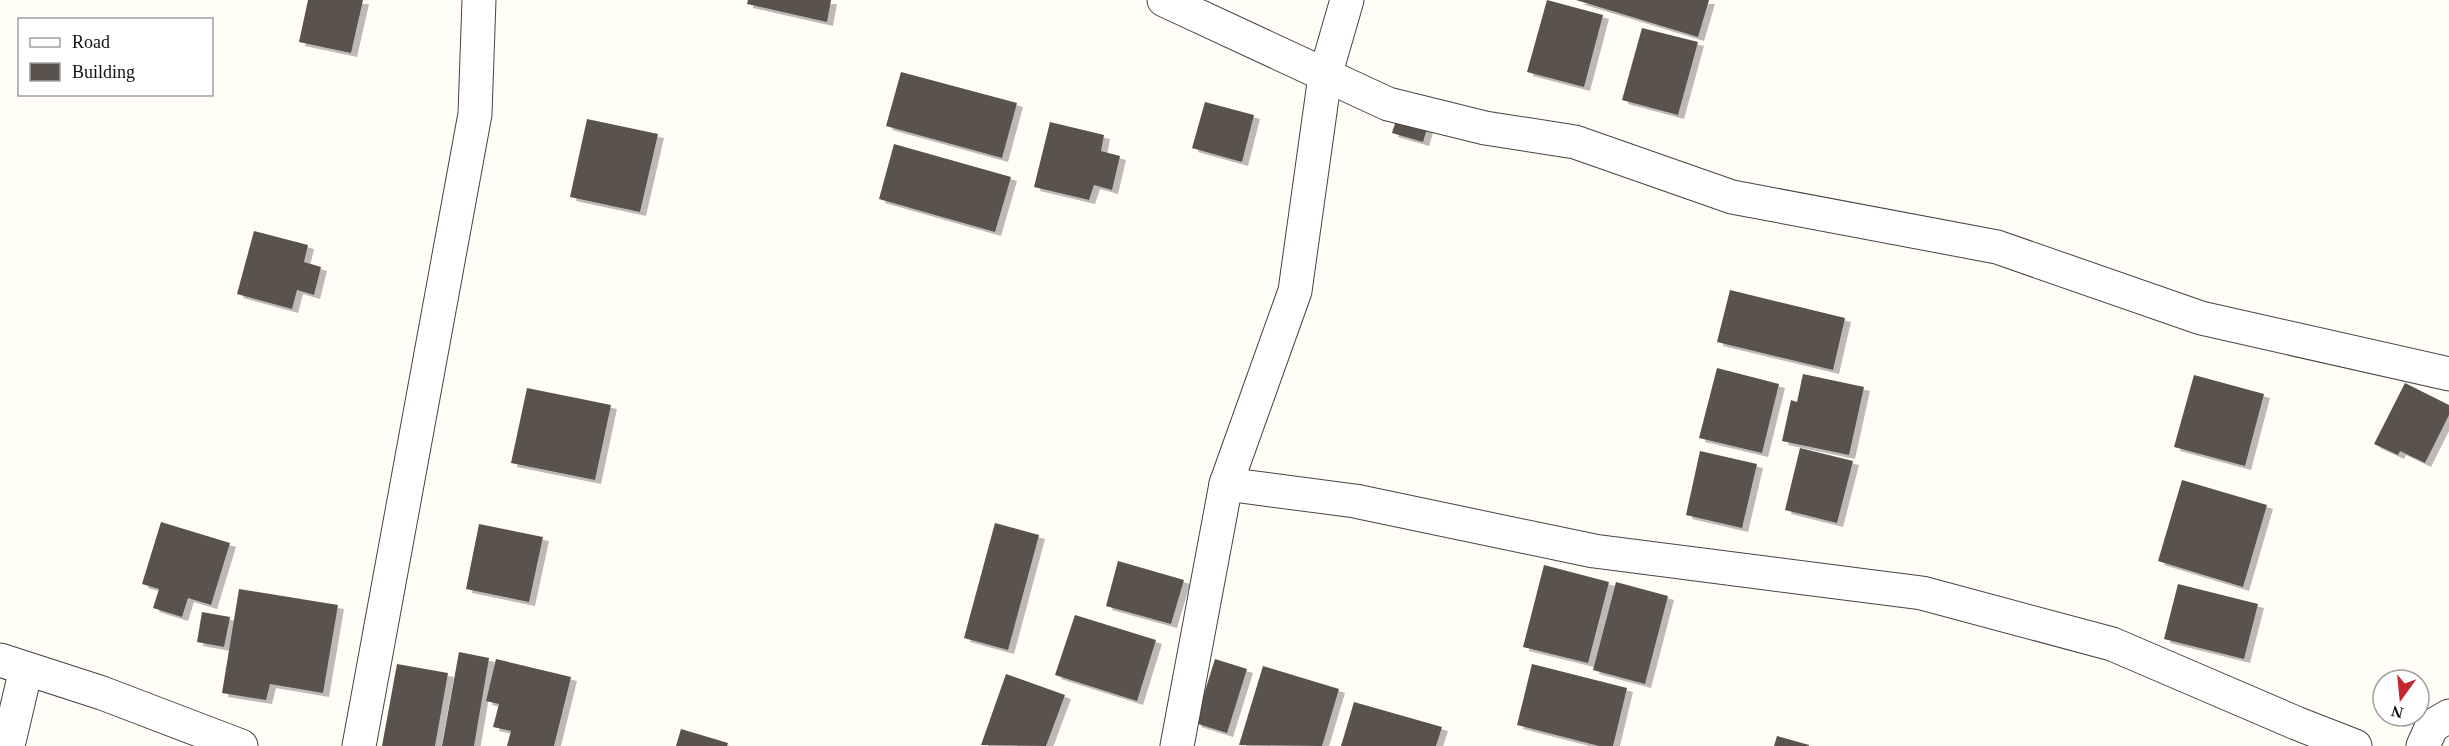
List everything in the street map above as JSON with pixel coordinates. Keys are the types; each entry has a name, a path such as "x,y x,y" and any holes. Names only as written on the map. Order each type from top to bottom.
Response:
{"street":[{"path":"359,746 476,114 478,0"},
{"path":"1164,0 1388,104 1485,128 1575,142 1732,197 1997,247 2201,318 2449,374"},
{"path":"1177,746 1226,483 1295,291 1325,76 1347,0"},
{"path":"1226,483 1355,501 1594,551 1922,593 2112,644 2355,746"},
{"path":"8,746 13,664 102,693 241,746"},
{"path":"2424,746 2432,726 2449,716"}],"building":[{"path":"308,0 363,0 351,53 299,42"},
{"path":"748,0 831,0 827,22 747,4"},
{"path":"1547,0 1603,15 1584,87 1527,72"},
{"path":"1576,0 1709,0 1698,37"},
{"path":"1642,28 1698,42 1678,115 1622,100"},
{"path":"901,72 1017,103 1002,158 886,126"},
{"path":"1205,102 1254,115 1242,162 1192,148"},
{"path":"1399,111 1430,119 1423,142 1392,133"},
{"path":"587,119 658,134 640,212 570,197"},
{"path":"1050,122 1104,135 1101,151 1120,156 1112,190 1094,185 1089,200 1034,187"},
{"path":"894,144 1011,177 995,232 879,199"},
{"path":"254,231 308,245 304,262 321,267 314,295 297,290 292,309 237,294"},
{"path":"1730,290 1845,318 1833,370 1717,342"},
{"path":"1717,368 1779,384 1762,453 1699,438"},
{"path":"1803,374 1864,387 1849,455 1782,441 1791,400 1797,402"},
{"path":"2194,375 2264,394 2245,466 2174,447"},
{"path":"2405,383 2449,405 2449,415 2425,463 2400,451 2398,455 2374,444"},
{"path":"527,388 611,405 595,480 511,463"},
{"path":"1800,448 1853,461 1837,523 1785,510"},
{"path":"1700,451 1757,464 1742,528 1686,515"},
{"path":"2182,480 2267,505 2243,587 2158,561"},
{"path":"161,522 230,543 211,605 188,598 182,617 153,608 159,589 142,584"},
{"path":"995,523 1039,535 1008,650 964,638"},
{"path":"479,524 543,537 529,602 466,589"},
{"path":"1118,561 1184,580 1171,624 1106,606"},
{"path":"1544,565 1609,582 1588,663 1523,647"},
{"path":"1616,582 1668,596 1645,684 1593,670"},
{"path":"2178,584 2258,604 2244,659 2164,639"},
{"path":"239,589 338,605 323,693 270,684 266,700 222,693"},
{"path":"202,612 230,617 224,647 197,642"},
{"path":"1075,615 1156,640 1137,701 1055,675"},
{"path":"459,652 489,658 474,746 442,746"},
{"path":"496,659 571,677 554,746 507,746 511,731 493,727 499,704 486,701"},
{"path":"1215,659 1247,669 1227,733 1195,723"},
{"path":"397,664 448,673 435,746 382,746"},
{"path":"1532,664 1627,688 1613,746 1599,746 1517,725"},
{"path":"1263,666 1339,689 1322,746 1239,745"},
{"path":"1006,674 1065,695 1046,746 981,745"},
{"path":"1354,702 1442,727 1436,746 1341,746"},
{"path":"681,729 728,743 727,746 676,746"},
{"path":"1777,736 1809,745 1809,746 1774,746"}]}
